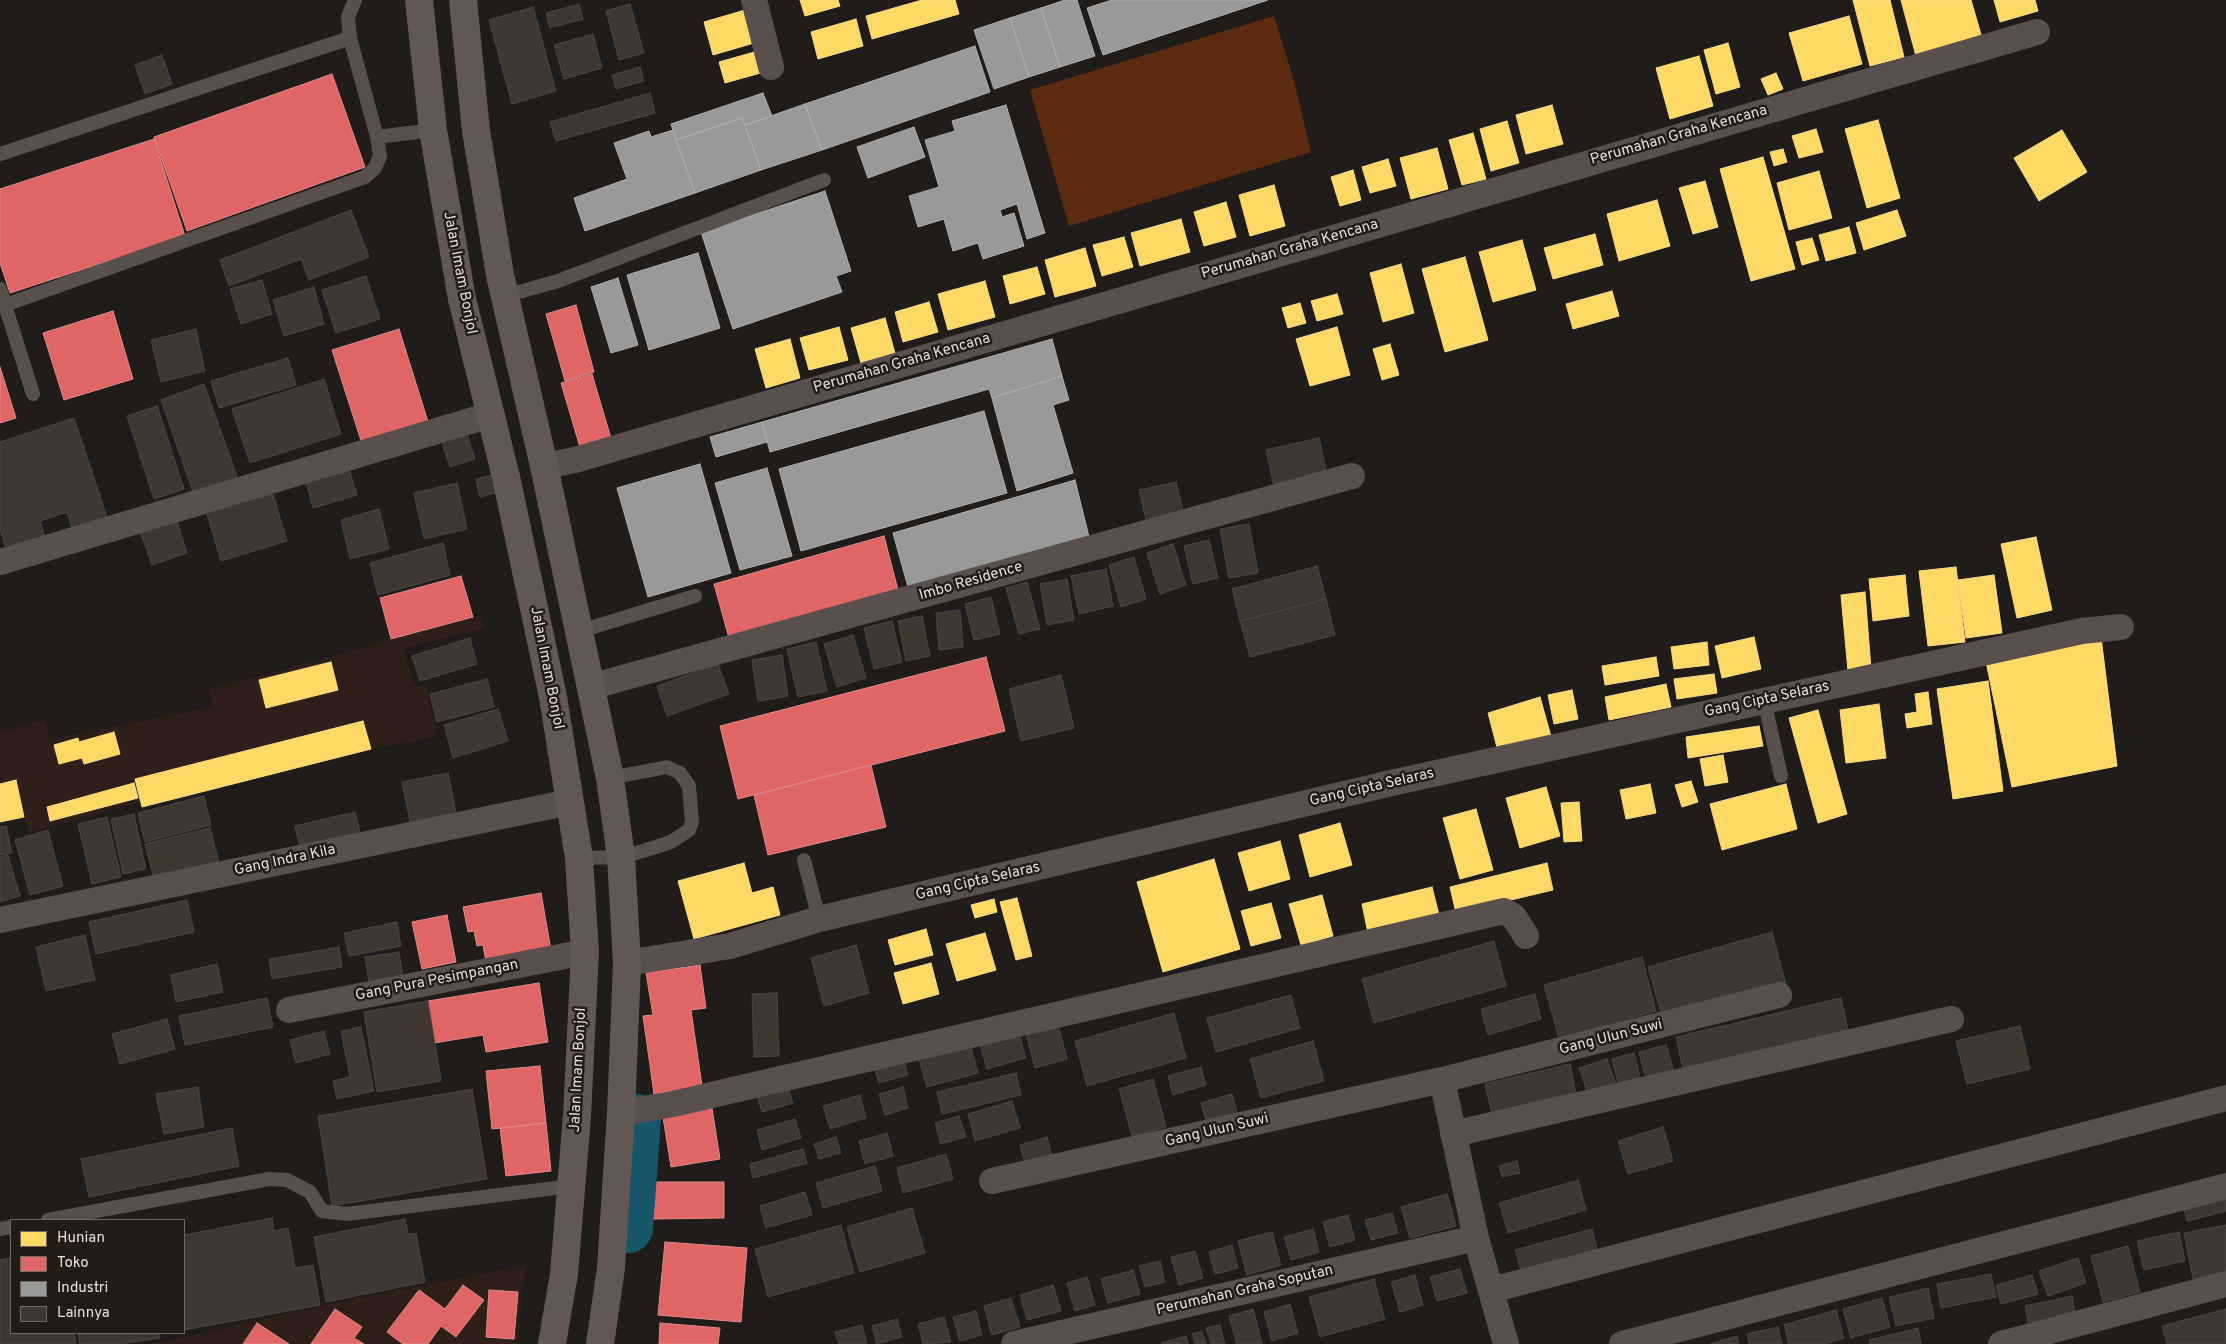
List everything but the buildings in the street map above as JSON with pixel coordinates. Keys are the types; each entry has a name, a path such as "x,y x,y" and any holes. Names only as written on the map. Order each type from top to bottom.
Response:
{"highway":[{"name":"Jalan Imam Bonjol","path":"419,0 433,136 462,300 508,487 553,697 578,858 585,952 564,1274 552,1344"},
{"path":"463,0 476,131 505,296 544,466 577,632 610,778 620,857 626,963 622,1113 611,1268 600,1344"},
{"path":"433,136 476,131"}],"street":[{"path":"754,0 771,67"},
{"name":"Perumahan Graha Kencana","path":"544,466 575,460 2037,32"},
{"path":"0,562 490,415"},
{"name":"Imbo Residence","path":"590,687 1352,476"},
{"name":"Gang Cipta Selaras","path":"626,963 730,946 819,919 1387,784 2082,631 2121,627"},
{"name":"Gang Indra Kila","path":"0,920 570,802"},
{"path":"622,1113 692,1099 1504,911 1514,917 1526,936"},
{"name":"Gang Pura Pesimpangan","path":"290,1010 585,952"},
{"name":"Gang Ulun Suwi","path":"992,1181 1442,1080 1780,995"},
{"path":"1453,1134 1951,1020"},
{"path":"1442,1080 1476,1238 1506,1344"},
{"path":"1491,1290 2226,1098"},
{"path":"1622,1344 2226,1186"},
{"name":"Perumahan Graha Soputan","path":"1014,1344 1476,1238"},
{"path":"2001,1344 2226,1284"}],"lane":[{"path":"5,305 365,177 375,168 380,156 377,137 350,38 348,17 355,0"},
{"path":"0,154 350,38"},
{"path":"377,137 433,136"},
{"path":"505,296 558,281 824,180"},
{"path":"0,289 33,394"},
{"path":"577,632 695,596"},
{"path":"1764,700 1781,776"},
{"path":"578,858 620,857 671,842 689,830 692,822 690,786 680,773 667,767 610,778"},
{"path":"804,860 819,919"},
{"path":"53,1219 269,1178 287,1180 310,1192 322,1211 347,1214 571,1186"}],"shaded area":[{"path":"1274,16 1295,84 1311,152 1069,226 1030,90"},
{"path":"481,615 485,628 404,648 414,686 426,685 437,737 371,749 142,807 140,802 29,833 24,817 0,822 0,732 44,720 51,739 213,707 209,690"},
{"path":"526,1265 517,1344 148,1344 316,1307"}],"waterway":[{"path":"628,1228 636,1119"}]}
